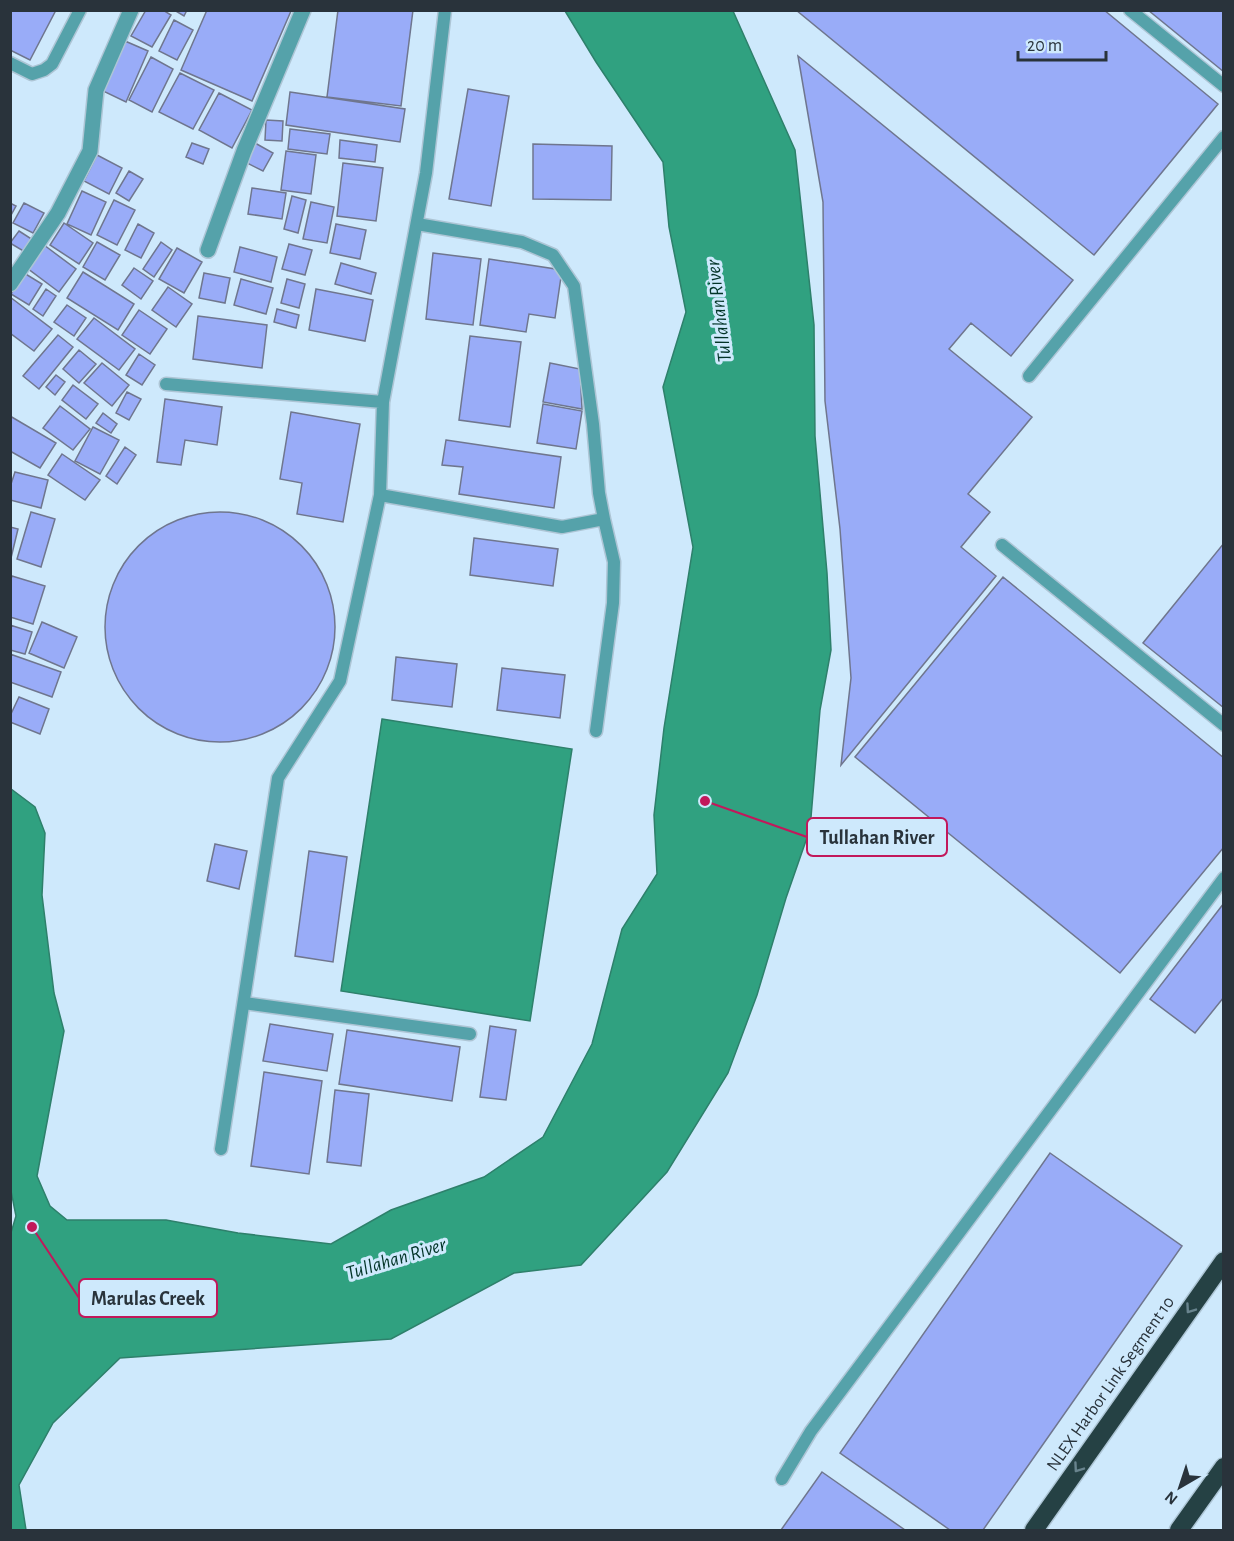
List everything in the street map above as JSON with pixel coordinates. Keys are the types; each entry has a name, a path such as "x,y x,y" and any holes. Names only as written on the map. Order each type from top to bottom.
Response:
{"highway":[{"name":"NLEX Harbor Link Segment 10","path":"1034,1530 1224,1261"},
{"path":"1179,1530 1224,1467"}],"street":[{"path":"10,284 58,213 90,152 96,90 131,10"},
{"path":"208,250 244,151 303,10"}],"lane":[{"path":"10,63 32,74 52,64 80,10"},
{"path":"221,1149 278,777 340,681 380,495 383,402 426,173 445,10"},
{"path":"1130,10 1224,86"},
{"path":"1029,376 1224,137"},
{"path":"417,224 522,242 554,255 574,286 593,424 599,493 614,562 613,603 596,731"},
{"path":"166,384 383,402"},
{"path":"380,495 562,527 604,519"},
{"path":"1002,545 1224,725"},
{"path":"782,1479 811,1431 1224,878"},
{"path":"244,1003 470,1034"}],"water":[{"path":"565,11 733,11 795,150 814,325 815,436 831,650 820,710 810,829 786,898 757,995 728,1073 667,1172 581,1265 514,1273 391,1339 120,1358 53,1423 19,1485 26,1530 11,1530 10,1236 16,1216 10,1186 11,789 35,807 45,833 42,895 54,993 64,1031 37,1176 50,1206 67,1220 166,1220 238,1233 331,1244 391,1210 484,1177 543,1137 592,1044 622,929 657,874 654,815 664,728 693,547 663,387 686,312 669,227 663,162"},
{"path":"382,719 572,749 530,1021 341,991"}],"building":[{"path":"10,10 56,10 30,60 10,50"},
{"path":"146,10 163,10 171,15 152,47 131,36"},
{"path":"174,10 187,10 184,16"},
{"path":"207,10 291,11 252,101 181,70"},
{"path":"338,10 413,10 401,106 327,97"},
{"path":"796,10 1104,10 1218,104 1094,255"},
{"path":"1148,10 1224,10 1224,72"},
{"path":"174,20 193,30 177,60 159,51"},
{"path":"125,41 148,51 126,102 103,91"},
{"path":"798,56 1073,280 1011,356 971,323 949,349 1032,417 968,494 990,512 961,547 996,576 841,765 851,678 840,529 825,401 823,202"},
{"path":"151,57 173,69 152,112 129,100"},
{"path":"180,73 214,90 193,129 159,112"},
{"path":"468,89 509,96 491,206 449,199"},
{"path":"290,92 405,109 400,142 286,125"},
{"path":"219,93 252,110 232,148 199,130"},
{"path":"266,120 283,121 282,141 265,140"},
{"path":"290,129 330,134 327,154 288,149"},
{"path":"340,140 377,145 375,162 339,158"},
{"path":"192,143 209,149 203,164 186,157"},
{"path":"255,143 273,153 263,171 245,162"},
{"path":"533,144 612,146 611,200 533,199"},
{"path":"286,151 316,155 311,194 281,190"},
{"path":"97,155 122,168 109,194 84,181"},
{"path":"343,163 383,168 376,221 337,216"},
{"path":"129,171 143,179 129,201 116,193"},
{"path":"252,188 286,193 282,219 248,214"},
{"path":"82,191 106,202 91,235 67,224"},
{"path":"292,196 306,200 298,233 284,229"},
{"path":"114,200 135,210 117,245 97,235"},
{"path":"311,202 334,207 327,243 303,239"},
{"path":"10,203 16,206 10,217"},
{"path":"24,203 44,213 33,233 13,223"},
{"path":"64,223 93,243 79,264 50,245"},
{"path":"138,224 154,233 141,258 125,250"},
{"path":"336,224 366,230 360,259 330,253"},
{"path":"19,231 33,240 25,252 10,243"},
{"path":"97,242 120,255 105,280 83,267"},
{"path":"161,242 172,250 154,277 143,269"},
{"path":"289,244 312,250 305,275 282,269"},
{"path":"44,245 76,269 59,292 27,268"},
{"path":"240,247 277,257 271,282 234,272"},
{"path":"177,248 202,262 184,293 159,279"},
{"path":"433,253 481,259 473,325 426,319"},
{"path":"489,259 562,270 555,318 529,314 526,332 480,325"},
{"path":"341,263 376,273 371,294 335,284"},
{"path":"134,268 153,281 141,299 122,285"},
{"path":"83,272 134,304 118,330 67,298"},
{"path":"24,273 42,284 29,305 11,294"},
{"path":"204,273 230,278 225,303 199,298"},
{"path":"241,279 273,288 266,314 234,305"},
{"path":"287,279 305,284 299,308 281,303"},
{"path":"168,287 192,304 176,327 152,310"},
{"path":"46,289 56,296 43,316 33,309"},
{"path":"316,289 373,300 365,341 309,330"},
{"path":"10,297 52,329 34,351 10,333"},
{"path":"67,305 86,318 74,336 54,322"},
{"path":"277,309 299,315 296,328 274,322"},
{"path":"139,310 167,329 150,354 122,335"},
{"path":"198,316 267,325 262,368 193,359"},
{"path":"94,318 135,349 119,370 77,339"},
{"path":"58,335 73,347 39,389 23,376"},
{"path":"470,336 521,342 510,427 459,420"},
{"path":"79,350 96,364 79,383 63,369"},
{"path":"139,354 155,365 142,385 126,375"},
{"path":"102,363 129,385 112,406 84,383"},
{"path":"550,363 580,369 582,409 543,402"},
{"path":"56,375 65,382 55,395 46,387"},
{"path":"73,385 98,404 86,419 62,400"},
{"path":"127,392 141,399 129,420 116,413"},
{"path":"165,399 222,407 217,445 185,440 181,465 157,462"},
{"path":"543,404 582,411 576,449 537,443"},
{"path":"60,406 90,429 73,450 43,428"},
{"path":"291,412 360,424 343,522 297,514 302,483 280,479"},
{"path":"103,413 117,424 111,433 96,423"},
{"path":"10,416 56,443 40,468 10,451"},
{"path":"93,427 119,440 100,474 75,461"},
{"path":"446,440 561,457 554,508 459,494 463,467 442,465"},
{"path":"125,447 136,455 117,484 106,476"},
{"path":"62,454 100,480 85,500 48,475"},
{"path":"15,472 48,480 41,508 10,500 10,487"},
{"path":"31,512 55,519 41,567 17,559"},
{"path":"220,512 242,514 264,521 284,531 309,554 316,563 330,594 335,627 333,649 326,671 316,691 293,716 284,723 253,737 220,742 198,740 176,733 156,723 131,700 124,691 110,660 105,627 107,605 114,583 124,563 147,538 156,531 187,517"},
{"path":"10,527 18,529 11,558 10,558"},
{"path":"474,538 558,549 553,586 470,575"},
{"path":"1224,543 1224,708 1143,643"},
{"path":"12,576 45,586 33,624 10,617"},
{"path":"1003,577 1224,758 1224,847 1120,973 855,757"},
{"path":"42,622 77,637 64,668 29,653"},
{"path":"10,625 32,632 25,654 10,650"},
{"path":"10,654 61,672 52,697 10,682"},
{"path":"396,657 457,664 452,707 392,700"},
{"path":"502,668 565,675 560,718 497,710"},
{"path":"19,697 49,709 40,734 10,722 10,716"},
{"path":"215,844 247,851 239,889 207,881"},
{"path":"309,851 347,857 333,962 295,956"},
{"path":"1224,903 1224,997 1195,1033 1150,999"},
{"path":"270,1024 333,1034 327,1071 263,1061"},
{"path":"490,1026 516,1030 506,1100 480,1097"},
{"path":"347,1030 460,1047 452,1101 339,1084"},
{"path":"264,1072 322,1081 309,1174 251,1166"},
{"path":"335,1090 369,1094 361,1166 327,1162"},
{"path":"1050,1153 1182,1246 983,1530 950,1530 840,1453"},
{"path":"822,1472 905,1530 781,1530"}],"place":[{"name":"Tullahan River","path":"705,801"},
{"name":"Marulas Creek","path":"32,1227"}]}
